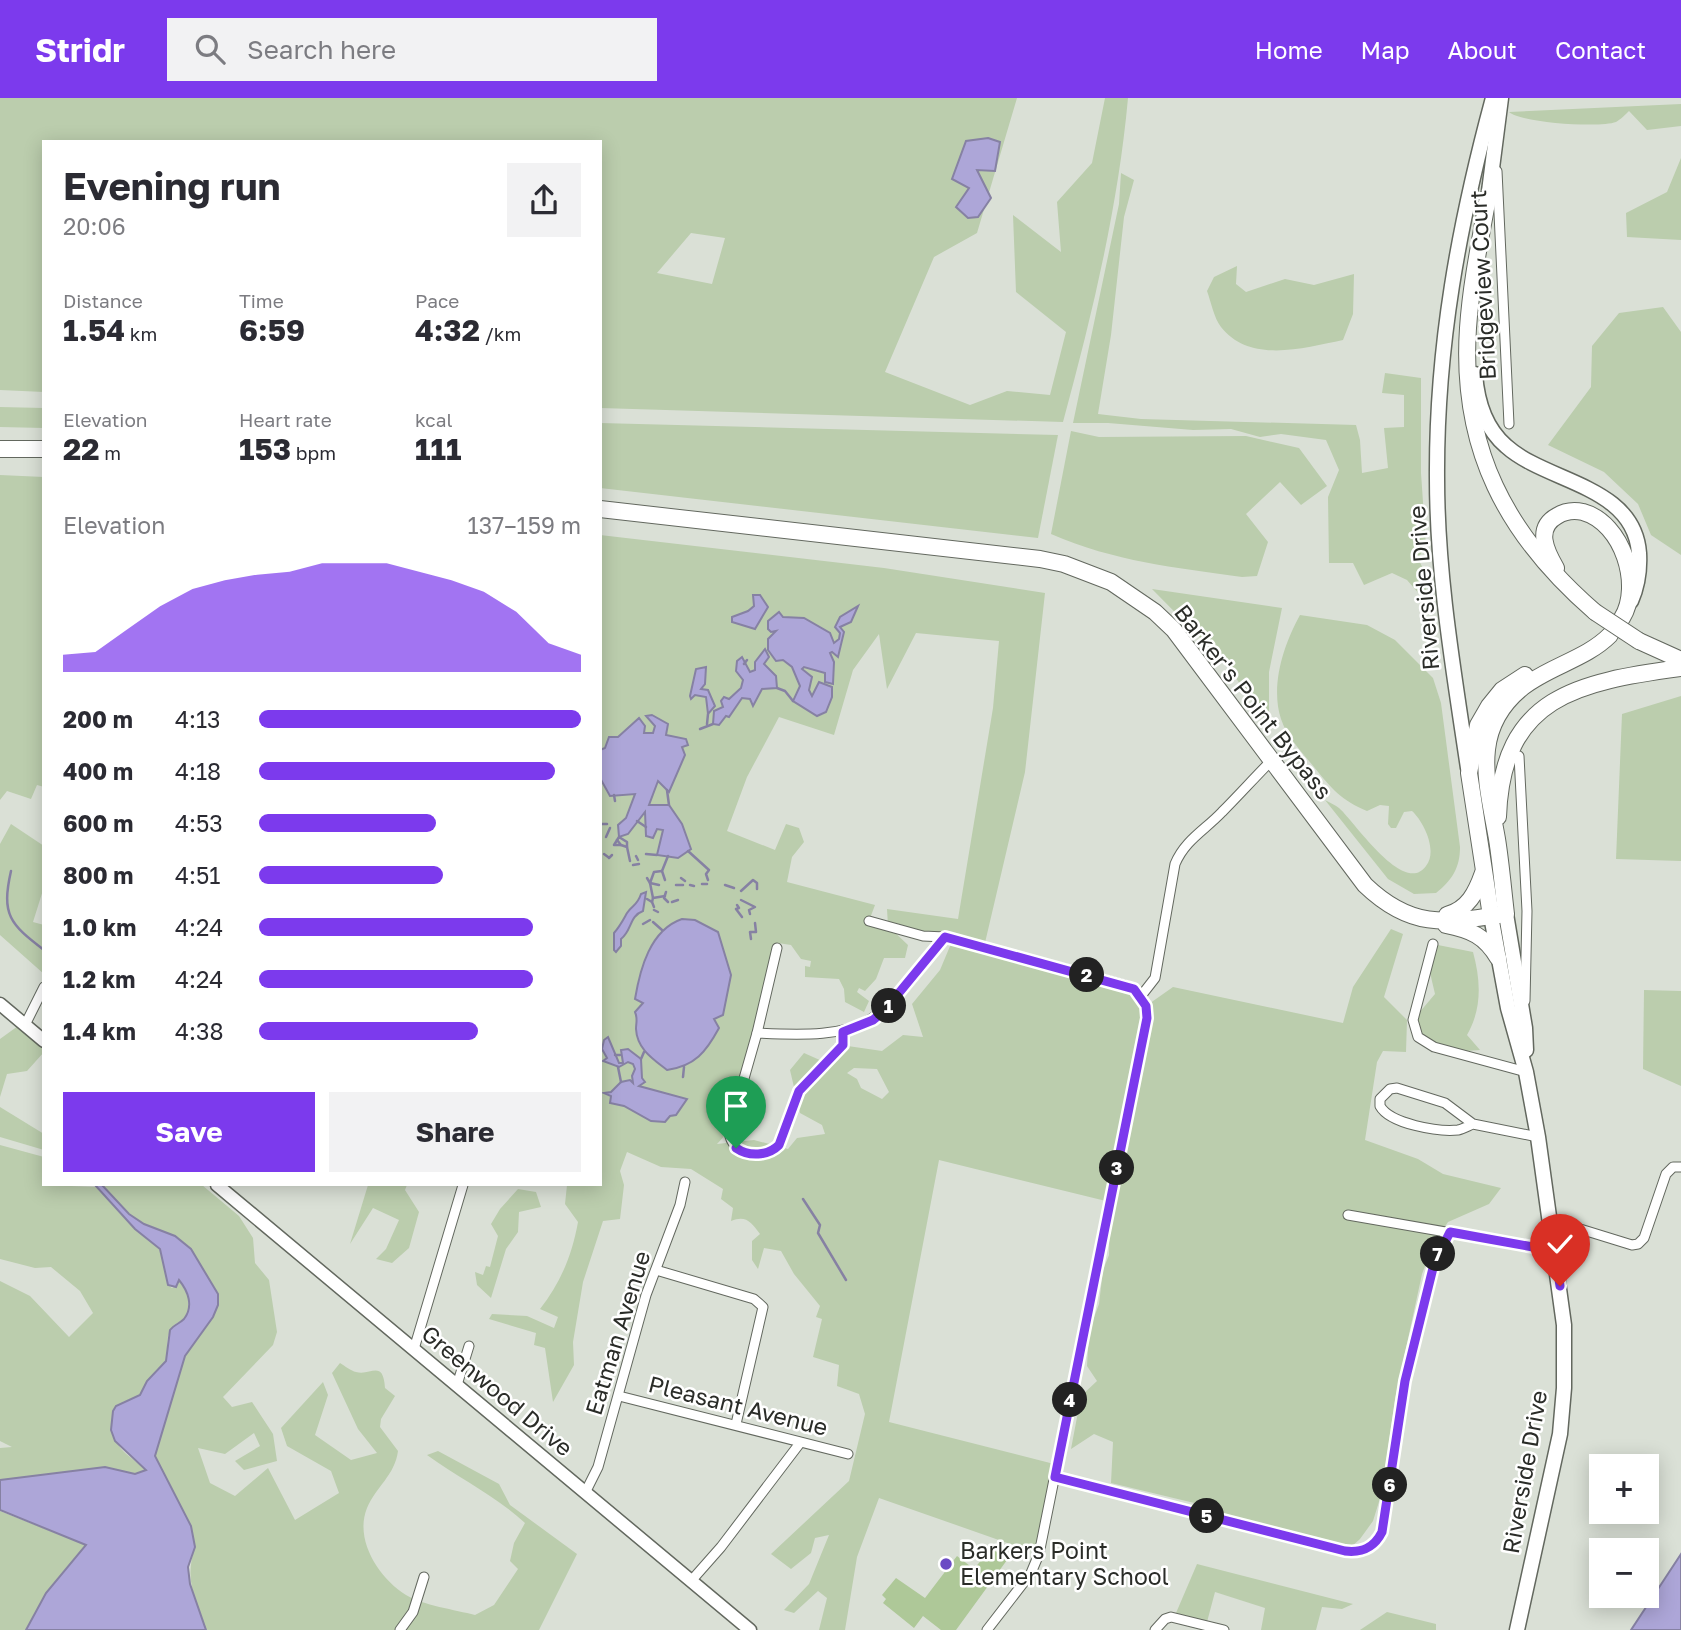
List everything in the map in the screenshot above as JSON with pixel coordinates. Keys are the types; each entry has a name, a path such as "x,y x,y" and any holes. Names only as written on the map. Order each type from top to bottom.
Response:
{"highway":[{"path":"1488,197 1468,329 1468,380 1475,431 1492,480 1520,531 1552,573 1578,598 1639,641 1681,660"},
{"path":"0,450 42,449"},
{"name":"Barker's Point Bypass","path":"602,509 1040,559 1087,571 1133,594 1174,630 1365,885 1394,910 1427,920 1499,915"},
{"path":"1578,598 1557,570 1544,541 1544,529 1550,519 1573,510 1586,513 1598,521 1622,550 1628,568 1625,613"},
{"name":"Riverside Drive","path":"1499,915 1496,837 1485,761 1494,722 1506,703 1525,685 1588,653 1610,635"},
{"path":"1469,773 1478,725 1503,690 1522,676 1571,660"},
{"path":"1496,837 1506,760 1516,738 1529,721 1566,695 1593,685 1622,677 1681,668"},
{"name":"Riverside Drive","path":"1469,773 1484,871 1499,915"},
{"path":"1427,920 1463,908 1478,889 1484,871"},
{"path":"1427,920 1476,934 1486,940 1498,958"}],"main road":[{"name":"Riverside Drive","path":"1469,773 1449,636 1441,555 1437,481 1438,418 1444,332 1455,253 1493,98"},
{"path":"1501,98 1488,197 1475,337 1476,382 1482,409 1493,432 1517,455 1591,490 1607,499 1622,513 1638,545 1639,560 1636,589 1625,613"},
{"name":"Riverside Drive","path":"1499,915 1498,958 1508,1008 1526,1072 1538,1137 1564,1325 1562,1410 1555,1456 1517,1630"},
{"name":"Riverside Drive","path":"1499,915 1525,1028 1526,1072"},
{"path":"0,1004 42,1039"},
{"name":"Greenwood Drive","path":"218,1186 750,1630"}],"street":[{"name":"Bridgeview Court","path":"1496,144 1509,425"},
{"path":"1519,756 1527,911 1525,1028"},
{"path":"1142,996 1155,978 1175,864 1180,853 1189,840 1220,815 1272,760"},
{"path":"1499,915 1527,911"},
{"path":"869,922 923,936 945,937 1124,985 1142,996 1147,1018 1036,1564 987,1630"},
{"path":"757,1033 810,1035 843,1032 873,1020 884,1011 945,937"},
{"path":"1433,944 1413,1020 1418,1037 1434,1047 1526,1072"},
{"path":"777,948 757,1033 729,1131 732,1143 741,1152 763,1154 774,1150 783,1139 799,1091 843,1045 843,1032"},
{"path":"25,1025 42,991"},
{"path":"1474,1124 1459,1130 1428,1129 1388,1116 1380,1106 1380,1099 1390,1089 1397,1088 1445,1103 1474,1124 1538,1137"},
{"path":"1551,1220 1632,1245 1638,1244 1644,1238 1666,1174 1673,1167 1681,1167"},
{"name":"Eatman Avenue","path":"585,1493 598,1466 646,1295 680,1205 685,1182"},
{"path":"414,1349 463,1186"},
{"path":"1348,1214 1555,1251"},
{"path":"1055,1477 1345,1551 1362,1551 1371,1547 1382,1532 1405,1381 1434,1264 1450,1232"},
{"path":"656,1270 754,1298 763,1307 736,1424"},
{"path":"457,1385 469,1346"},
{"name":"Pleasant Avenue","path":"619,1396 848,1454"},
{"path":"691,1581 800,1443"},
{"path":"400,1630 413,1612 424,1577"},
{"path":"1155,1630 1165,1619 1171,1617 1224,1630"}],"green space":[{"path":"0,98 1017,98 977,233 934,257 885,372 970,405 1007,391 1050,395 1066,332 1016,292 1013,215 1061,252 1057,202 1092,163 1105,98 1128,98 1118,180 1103,261 1063,422 602,408 602,140 42,140 42,392 0,390","holes":["691,233 725,238 712,284 657,273"]},
{"path":"1681,104 1681,126 1647,130 1629,111 1616,122 1594,125 1544,122 1509,112"},
{"path":"1681,158 1681,240 1627,237 1626,213 1667,192"},
{"path":"1121,173 1134,180 1124,217 1111,335 1098,414 1141,419 1356,425 1360,440 1362,473 1388,468 1384,428 1404,427 1404,395 1382,393 1385,373 1421,378 1421,473 1426,546 1418,558 1424,571 1427,603 1407,580 1392,573 1364,585 1353,563 1329,563 1328,497 1339,470 1326,440 1281,434 1260,437 1231,429 1193,430 1073,423 1119,204"},
{"path":"1237,266 1236,284 1246,292 1285,279 1314,285 1354,274 1353,314 1343,340 1312,347 1278,350 1247,346 1233,339 1221,327 1207,291 1214,277"},
{"path":"1663,307 1681,332 1681,555 1651,535 1638,504 1604,472 1548,445 1591,387 1592,346 1619,313"},
{"path":"0,407 42,408 42,428 0,427"},
{"path":"602,423 1058,435 1038,538 602,488"},
{"path":"1071,431 1099,437 1246,436 1299,448 1327,486 1301,505 1280,482 1246,514 1268,542 1257,576 1242,577 1122,557 1051,534"},
{"path":"0,475 42,477 42,786 37,785 31,799 7,791 0,800"},
{"path":"602,535 884,568 1045,593 1025,772 984,947 1124,985 1146,1006 1173,987 1343,1023 1353,987 1391,929 1403,934 1384,997 1407,1020 1406,1052 1383,1051 1377,1062 1365,1140 1418,1159 1443,1174 1501,1188 1489,1204 1448,1222 1434,1243 1422,1274 1395,1399 1382,1492 1373,1521 1350,1548 1216,1513 1211,1507 1111,1483 1113,1442 1094,1434 1071,1449 1081,1396 1097,1381 1087,1366 1089,1331 1099,1304 1103,1270 1109,1255 1110,1202 939,1160 889,1422 1058,1465 1039,1554 879,1498 857,1557 845,1630 819,1630 827,1598 818,1591 794,1613 784,1610 809,1584 829,1535 815,1538 811,1553 791,1569 771,1554 849,1481 865,1414 859,1394 837,1386 839,1365 813,1357 822,1319 816,1317 820,1306 794,1274 781,1251 764,1248 758,1269 752,1260 752,1241 760,1234 748,1221 731,1221 733,1208 721,1199 723,1189 691,1169 661,1167 627,1152 620,1171 624,1185 620,1219 603,1221 583,1282 573,1342 574,1365 553,1402 545,1348 534,1345 536,1333 489,1319 492,1314 527,1316 554,1328 558,1317 540,1309 560,1278 576,1234 578,1222 565,1204 567,1186 602,1186","holes":["916,633 999,641 993,708 958,919 887,909 888,926 869,921 875,905 787,882 792,857 804,842 799,828 786,824 775,850 727,831 747,777 779,717 834,735 853,670 879,634 887,689","890,928 953,939 940,970 912,1004 923,1037 903,1035 882,1051 834,1044 822,1061 804,1053 790,1070 800,1113 822,1125 825,1134 797,1138 788,1149 754,1140 717,1144 729,1131 778,943 791,945 801,959 811,961 810,967 805,966 805,977 839,979 844,989 845,1002 864,1012 869,1001 857,992 859,988 865,991 876,979 884,958 905,958 908,945","854,1068 877,1069 889,1092 882,1099 861,1088 857,1079 847,1073"]},
{"path":"1152,589 1282,608 1269,672 1269,725 1226,664"},
{"path":"1300,615 1367,625 1395,640 1433,678 1441,703 1460,847 1454,873 1436,893 1414,894 1388,879 1325,800 1339,808 1380,854 1405,872 1417,873 1426,866 1431,853 1425,829 1417,816 1412,811 1404,812 1396,828 1391,828 1388,824 1389,806 1380,805 1367,811 1344,798 1320,775 1284,726 1277,692 1280,665"},
{"path":"1681,696 1681,861 1616,859 1622,714"},
{"path":"11,824 42,845 42,893 33,922 42,924 42,972 0,935 0,844"},
{"path":"1433,944 1473,952 1479,995 1467,1035 1480,1050 1453,1052 1425,1043 1413,1020 1435,994 1428,964"},
{"path":"1644,990 1681,991 1681,1086 1643,1069"},
{"path":"18,1026 42,1046 42,1054 27,1071 7,1074 0,1097 0,1039"},
{"path":"0,1107 42,1133 42,1149 0,1137"},
{"path":"0,1145 42,1156 42,1186 98,1187 135,1229 160,1249 168,1285 172,1288 178,1285 178,1279 189,1297 188,1309 185,1318 174,1325 168,1336 166,1361 147,1381 140,1395 123,1402 113,1411 112,1423 119,1446 147,1470 135,1474 105,1467 0,1480 0,1448 12,1447 0,1441 0,1281 30,1296 69,1337 93,1313 80,1291 51,1267 35,1268 0,1259"},
{"path":"103,1186 203,1186 239,1216 253,1238 255,1263 269,1280 277,1332 273,1345 223,1397 232,1407 252,1402 273,1434 277,1461 244,1470 235,1461 260,1446 254,1433 225,1454 198,1448 210,1483 235,1496 268,1468 295,1520 339,1493 331,1471 287,1446 281,1428 323,1382 328,1395 315,1435 351,1460 377,1453 358,1429 332,1373 340,1363 356,1372 379,1371 385,1388 395,1396 381,1419 380,1427 398,1451 393,1467 367,1508 364,1520 367,1545 378,1568 396,1588 413,1599 475,1615 494,1605 518,1569 510,1561 514,1543 525,1523 502,1504 427,1455 438,1451 499,1484 510,1505 577,1554 539,1630 206,1630 191,1579 195,1547 155,1456 185,1356 205,1328 218,1294 191,1249 175,1236 144,1224 129,1214"},
{"path":"368,1186 407,1186 405,1190 419,1212 409,1248 392,1263 376,1259 386,1249 399,1220 373,1208 350,1244"},
{"path":"518,1189 536,1192 541,1207 519,1212 518,1232 506,1249 491,1298 477,1285 475,1272 483,1275 486,1266 490,1267 498,1236 491,1224"},
{"path":"0,1511 86,1545 46,1593 26,1630 0,1630"},
{"path":"1197,1564 1353,1604 1342,1609 1322,1607 1316,1630 1261,1630 1265,1608 1215,1592 1207,1622 1176,1613"},
{"path":"1387,1612 1436,1624 1436,1630 1360,1630"}],"shaded area":[{"path":"988,138 1000,142 995,171 977,170 991,198 978,217 968,218 956,207 969,188 952,179 966,141"},
{"path":"753,595 760,595 768,607 755,629 732,622 732,617 754,606"},
{"path":"858,606 851,622 840,627 844,632 838,657 830,653 834,662 833,684 825,682 825,673 804,667 802,669 812,677 809,690 812,696 819,682 832,687 832,697 826,712 817,716 793,701 800,686 792,667 783,660 776,661 768,650 768,639 776,631 771,632 768,629 768,621 779,612 783,617 804,618 830,633 834,643 839,639 840,633 835,627 840,617"},
{"path":"765,649 769,657 764,664 776,676 777,688 762,689 753,706 750,699 742,698 729,717 726,716 719,725 713,724 714,711 723,707 721,701 724,697 729,699 741,688 743,680 736,671 737,661 742,657 750,672 755,670 755,662"},
{"path":"706,667 705,684 701,689 708,690 715,706 708,714 706,697 695,695 691,699 690,696 696,669"},
{"path":"652,715 668,724 666,735 686,739 688,745 682,747 685,755 669,792 658,781 649,805 669,805 682,824 691,849 678,858 657,855 663,830 657,829 653,838 646,836 645,812 628,834 619,837 618,825 626,818 635,794 610,796 602,782 602,749 609,737 618,737 639,718 645,726 644,733 653,733 655,726 646,716"},
{"path":"646,892 643,911 633,920 616,952 614,933 641,894"},
{"path":"682,919 695,920 718,932 731,975 723,1015 714,1019 719,1028 709,1044 692,1061 667,1070 647,1053 639,1042 635,1012 643,1003 635,999 640,975 654,941 671,924"},
{"path":"608,1037 619,1063 623,1063 621,1050 628,1049 641,1059 642,1078 645,1082 639,1086 687,1099 676,1115 670,1116 665,1122 651,1121 624,1106 610,1103 611,1096 604,1093 611,1092 621,1082 630,1080 633,1083 635,1069 633,1064 628,1062 619,1067 603,1061 607,1058 602,1049 604,1040"},
{"path":"96,1186 103,1186 129,1214 144,1224 175,1236 191,1249 218,1294 218,1305 213,1317 185,1356 155,1456 191,1526 195,1547 188,1567 190,1584 206,1630 26,1630 46,1593 86,1545 0,1510 0,1480 105,1467 135,1474 146,1470 115,1441 111,1430 113,1411 116,1406 140,1395 147,1381 166,1361 170,1330 184,1319 189,1304 179,1280 176,1287 168,1285 160,1249 135,1229"},
{"path":"1681,1554 1681,1630 1631,1630 1645,1608 1659,1608 1659,1587"}],"building":[{"name":"Barkers Point Elementary School","path":"991,1548 1007,1560 956,1630 941,1630 923,1616 914,1628 883,1603 886,1599 882,1595 896,1578 925,1598 957,1556 974,1569"}],"waterway":[{"path":"744,664 747,660"},
{"path":"777,688 785,691 793,701"},
{"path":"707,724 708,714"},
{"path":"700,729 713,724"},
{"path":"667,790 669,805"},
{"path":"614,795 615,801"},
{"path":"637,821 646,827"},
{"path":"602,824 607,824"},
{"path":"606,837 610,828"},
{"path":"621,845 614,845 619,837 627,842 627,847"},
{"path":"617,840 627,847 630,861"},
{"path":"688,851 709,870 706,874 708,880"},
{"path":"604,854 608,857"},
{"path":"646,854 657,855"},
{"path":"609,858 612,855"},
{"path":"636,856 638,860"},
{"path":"665,880 662,871 668,856"},
{"path":"633,865 639,864"},
{"path":"11,871 7,898 11,917 23,933 42,948"},
{"path":"653,898 650,883 654,872 662,871"},
{"path":"647,878 650,883 659,885"},
{"path":"681,878 685,881"},
{"path":"741,891 753,880 757,883 757,889"},
{"path":"702,884 707,884"},
{"path":"676,885 683,885"},
{"path":"690,885 694,886"},
{"path":"725,885 734,888"},
{"path":"666,892 664,898 668,902"},
{"path":"652,902 653,898 665,896"},
{"path":"647,899 654,907"},
{"path":"672,902 678,900"},
{"path":"741,900 755,907 749,910 750,914"},
{"path":"737,905 739,908 736,909 742,917"},
{"path":"654,910 658,912"},
{"path":"643,924 650,920"},
{"path":"653,922 662,930"},
{"path":"751,939 750,932 756,932 755,923"},
{"path":"641,1059 644,1052"},
{"path":"615,1055 620,1055"},
{"path":"618,1067 621,1082"},
{"path":"683,1077 684,1067"},
{"path":"803,1199 820,1225 818,1233 846,1280"}],"place":[{"name":"Barkers Point Elementary School","path":"946,1564"}],"route":[{"path":"736,1148 741,1152 763,1154 779,1145 799,1091 843,1045 843,1032 873,1020 884,1011 945,937 1134,989 1142,996 1147,1018 1055,1477 1345,1551 1362,1551 1371,1547 1382,1532 1405,1381 1434,1264 1450,1232 1555,1251 1560,1286"}]}
